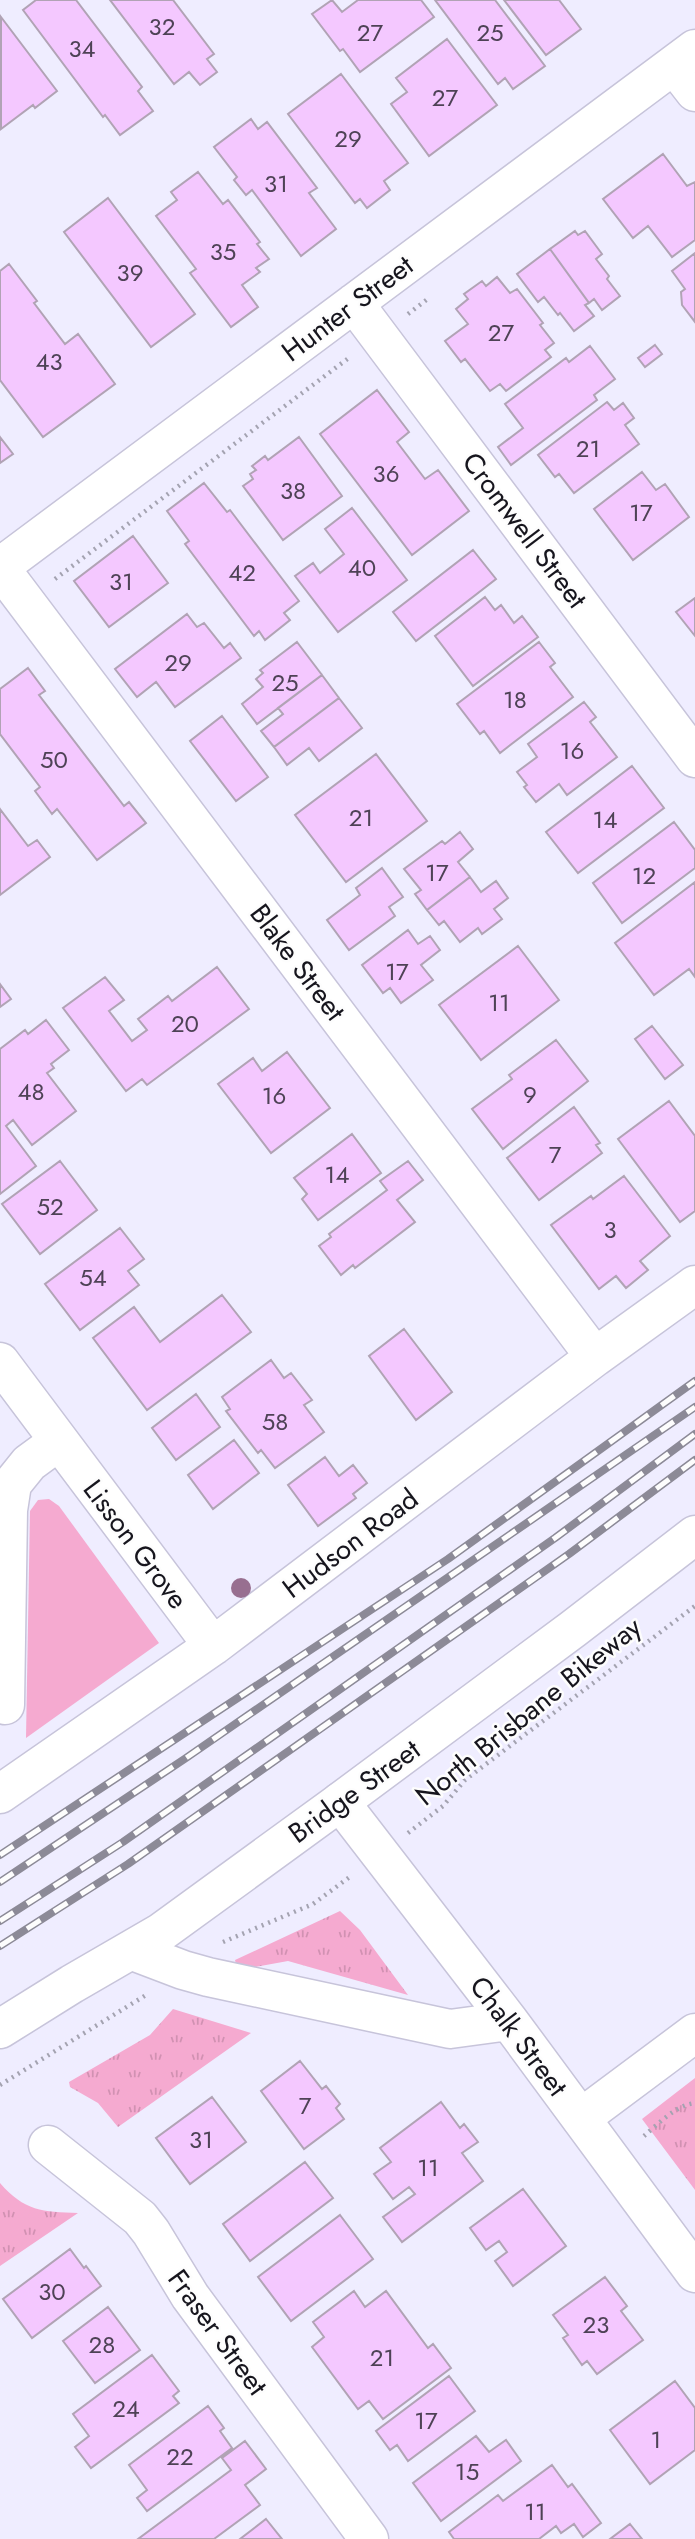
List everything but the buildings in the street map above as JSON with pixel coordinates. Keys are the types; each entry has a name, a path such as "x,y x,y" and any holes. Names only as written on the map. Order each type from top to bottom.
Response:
{"street":[{"name":"Hunter Street","path":"0,568 354,303 688,68"},
{"name":"Cromwell Street","path":"354,303 695,758"},
{"name":"Blake Street","path":"0,568 595,1357"},
{"name":"Hudson Road","path":"0,1794 213,1646 695,1284"},
{"name":"Lisson Grove","path":"0,1362 213,1646"},
{"path":"5,1705 8,1510 12,1484 29,1463 59,1441"},
{"name":"Bridge Street","path":"0,2029 72,1984 132,1951 340,1802 695,1535"},
{"name":"Chalk Street","path":"340,1802 509,2021 695,2273"},
{"path":"132,1951 208,1977 450,2029 509,2021"},
{"path":"581,2118 695,2033"},
{"name":"Fraser Street","path":"48,2145 140,2218 190,2296 369,2539"}],"path":[{"path":"50,583 356,353"},
{"name":"North Brisbane Bikeway","path":"420,1824 443,1806 465,1780 695,1606"},
{"path":"218,1946 228,1939 313,1904 346,1880"},
{"path":"0,2085 156,1988"},
{"path":"644,2136 668,2116 690,2103 695,2103"}],"green space":[{"path":"49,1499 59,1506 159,1643 26,1738 30,1511 38,1500"},
{"path":"340,1911 360,1930 408,1995 288,1961 255,1967 236,1964 235,1960"},
{"path":"173,2009 251,2033 118,2127 98,2103 70,2087 69,2082 150,2035"},
{"path":"695,2078 695,2190 642,2119"},
{"path":"0,2183 26,2205 54,2212 78,2213 0,2266"}],"railway":[{"path":"0,1855 448,1559 695,1381"},
{"path":"0,1882 186,1758 695,1407"},
{"path":"0,1921 123,1842 555,1538 695,1434"},
{"path":"0,1946 128,1864 569,1554 695,1460"}]}
